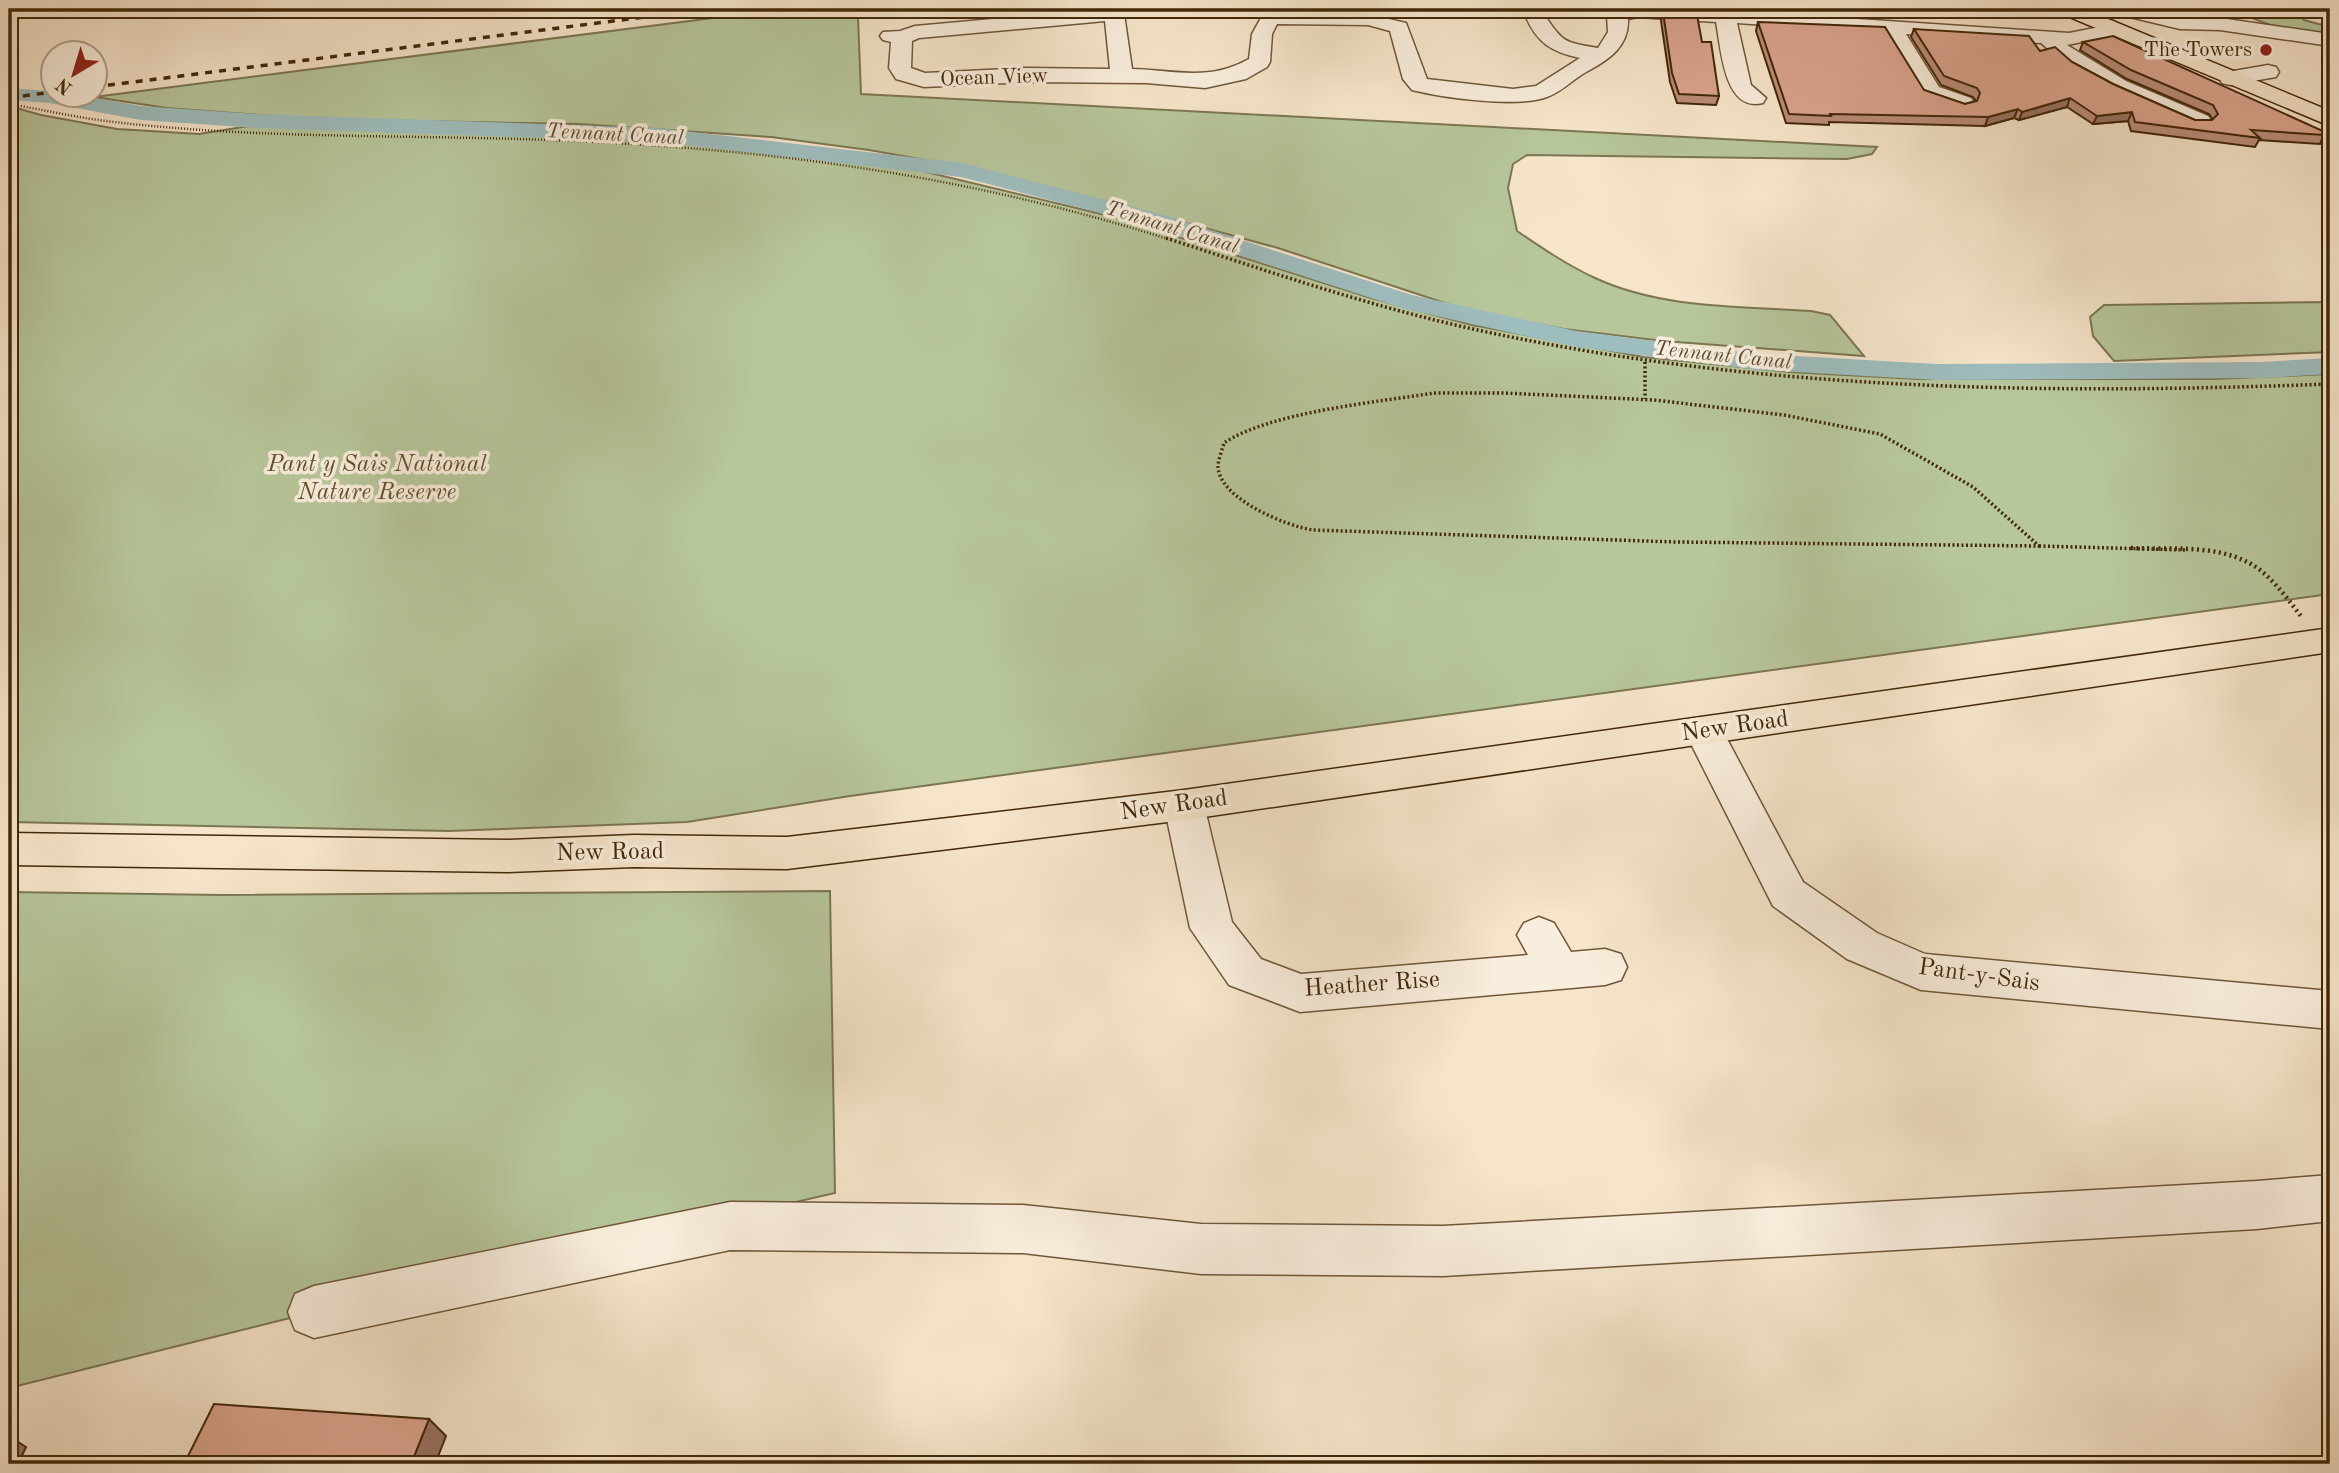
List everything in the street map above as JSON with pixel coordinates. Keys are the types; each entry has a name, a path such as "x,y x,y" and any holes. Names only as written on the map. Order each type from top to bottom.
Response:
{"main road":[{"path":"2067,9 2118,19 2230,78 2330,120"},
{"name":"New Road","path":"9,849 508,856 634,851 787,853 1184,805 2326,641"}],"street":[{"path":"1536,17 1542,34 1554,44 1603,55 1618,32 1617,15 1638,11 2069,39 2118,19 2220,24 2330,40"},
{"name":"Ocean View","path":"1122,76 1114,14 915,32 896,37 900,68 904,74 924,80 1015,75 1122,76 1205,81 1238,74 1259,62 1265,26 1269,20 1280,17 1368,19 1391,23 1399,27 1414,79 1420,85 1447,89 1529,95 1542,92 1573,70 1603,55"},
{"path":"1717,88 1748,93 1725,16"},
{"path":"1891,27 1922,95 1963,103"},
{"path":"2046,37 2062,55 2162,112 2200,121"},
{"path":"2230,78 2268,72"},
{"name":"Pant-y-Sais","path":"1704,732 1788,894 1862,946 1921,972 2330,1010"},
{"name":"Heather Rise","path":"1184,805 1212,928 1245,972 1300,993 1549,952 1605,967"},
{"path":"314,1312 730,1226 1023,1229 1201,1249 1443,1251 2243,1206 2330,1198"}],"path":[{"path":"9,104 111,122 174,127 700,148 869,168 960,183 1046,203 1139,229 1368,302 1467,328 1645,362 1864,383 1955,386 2201,390 2330,384"},
{"path":"1645,362 1645,399"},
{"path":"2039,546 1973,487 1881,434 1784,415 1645,399 1434,393 1281,421 1233,437 1224,443 1218,466 1224,484 1244,502 1294,527 1312,530 1759,545 2039,546 2218,551 2239,556 2258,565 2326,641"}],"green space":[{"path":"783,9 858,17 861,94 1877,147 1872,154 1847,159 1527,155 1513,164 1508,188 1517,231 1595,278 1647,296 1674,301 1811,311 1830,315 1864,356 1663,341 1564,329 1466,310 1278,248 1139,210 976,169 869,150 771,137 579,124 312,119 167,108 108,99 108,95"},
{"path":"2274,9 2316,9 2298,13 2304,20 2330,27 2330,34 2270,25 2252,18 2253,12 2272,15"},
{"name":"Pant y Sais National Nature Reserve","path":"9,106 41,115 117,129 199,134 255,125 538,134 673,142 922,171 1118,218 1371,298 1472,325 1644,357 1789,372 1918,379 2213,379 2330,374 2330,594 850,796 687,822 449,831 9,822"},
{"path":"2330,302 2330,352 2114,361 2093,336 2090,317 2104,305"},
{"path":"830,891 835,1193 314,1312 9,1388 9,892 222,895"}],"building":[{"path":"1663,12 1697,15 1702,42 1711,42 1719,96 1679,94 1672,73"},
{"path":"1758,22 1885,27 1924,90 1965,104 1977,101 1980,93 1977,88 1944,76 1914,29 2029,36 2040,51 2055,47 2072,62 2113,84 2195,120 2212,120 2218,114 2213,105 2131,70 2083,42 2113,36 2325,132 2324,135 2251,130 2260,138 2135,122 2132,112 2097,116 2070,98 2022,112 2018,109 1988,117 1789,114"},
{"path":"214,1404 429,1419 411,1464 184,1464"}],"waterway":[{"name":"Tennant Canal","path":"9,94 49,97 141,113 257,121 658,135 962,170 1155,220 1405,301 1576,339 1758,362 1936,372 2262,370 2330,366"}],"railway":[{"path":"108,85 708,9"},
{"path":"9,98 38,94"}],"place":[{"name":"The Towers","path":"2266,50"}]}
